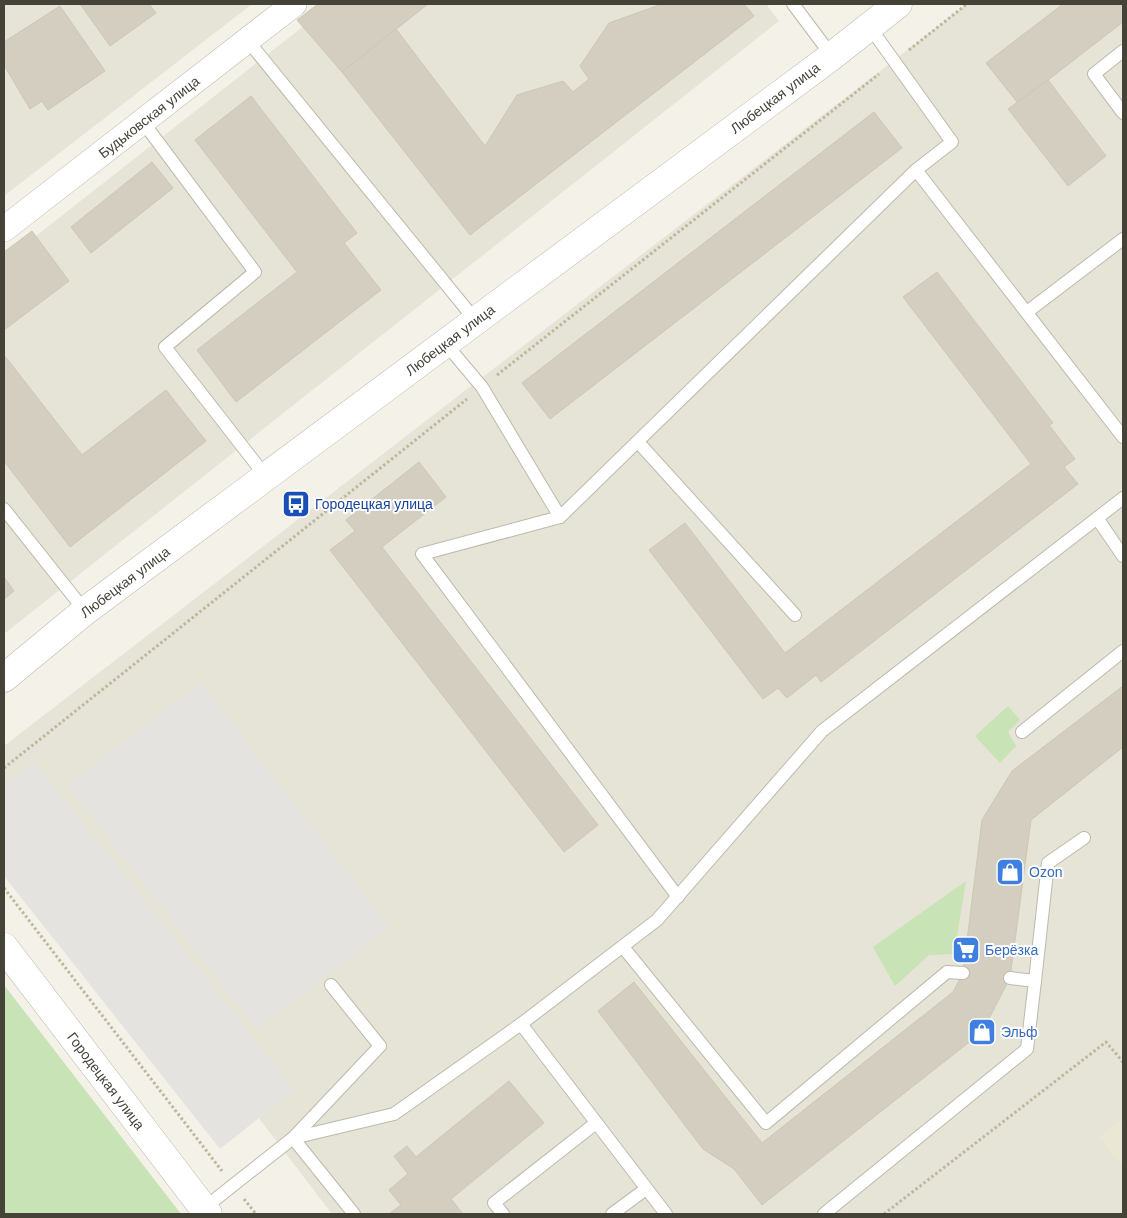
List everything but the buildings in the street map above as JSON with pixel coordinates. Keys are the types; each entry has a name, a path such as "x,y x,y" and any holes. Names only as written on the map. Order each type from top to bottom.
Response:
{"street":[{"name":"Будьковская улица","path":"4,229 294,4"},
{"name":"Любецкая улица","path":"4,678 85,611 267,478 832,56 898,4"},
{"name":"Городецкая улица","path":"4,947 206,1211"}],"lane":[{"path":"793,4 832,56"},
{"path":"678,897 422,554 560,517 916,170 952,142 869,26"},
{"path":"248,41 476,321"},
{"path":"1123,50 1094,74 1123,113"},
{"path":"143,122 255,272 165,347 267,478"},
{"path":"916,170 1123,437"},
{"path":"1026,312 1123,239"},
{"path":"446,343 482,387 560,517"},
{"path":"638,442 795,615"},
{"path":"293,1138 394,1114 521,1024 657,920 822,731 1123,498"},
{"path":"4,509 85,611"},
{"path":"1097,518 1123,556"},
{"path":"1022,732 1123,652"},
{"path":"824,1214 1027,1049 1048,863 1084,838"},
{"path":"623,946 766,1122 947,972 963,973"},
{"path":"1010,978 1035,981"},
{"path":"206,1211 233,1185 293,1138 380,1046 331,985"},
{"path":"521,1024 666,1214"},
{"path":"503,1214 494,1203 596,1122"},
{"path":"293,1138 354,1214"},
{"path":"612,1214 646,1189"}],"path":[{"path":"4,888 256,1214"},
{"path":"884,1214 1106,1042 1123,1062"}],"shaded area":[{"path":"4,4 252,4 4,196"},
{"path":"332,4 766,4 779,21 4,634 4,261"},
{"path":"967,4 1123,4 1123,1214 332,1214 4,784 4,746"},
{"path":"201,683 389,927 257,1029 68,785"},
{"path":"34,762 294,1090 220,1149 4,876 4,787"},
{"path":"1123,1119 1123,1168 1099,1137"}],"green space":[{"path":"1008,706 1020,720 1008,732 1016,746 1000,763 975,736"},
{"path":"966,881 954,954 929,955 895,986 873,947"},
{"path":"4,985 181,1214 4,1214"}],"place":[{"name":"Городецкая улица","path":"296,504"},
{"name":"Ozon","path":"1010,872"},
{"name":"Берёзка","path":"966,950"},
{"name":"Эльф","path":"982,1032"}]}
